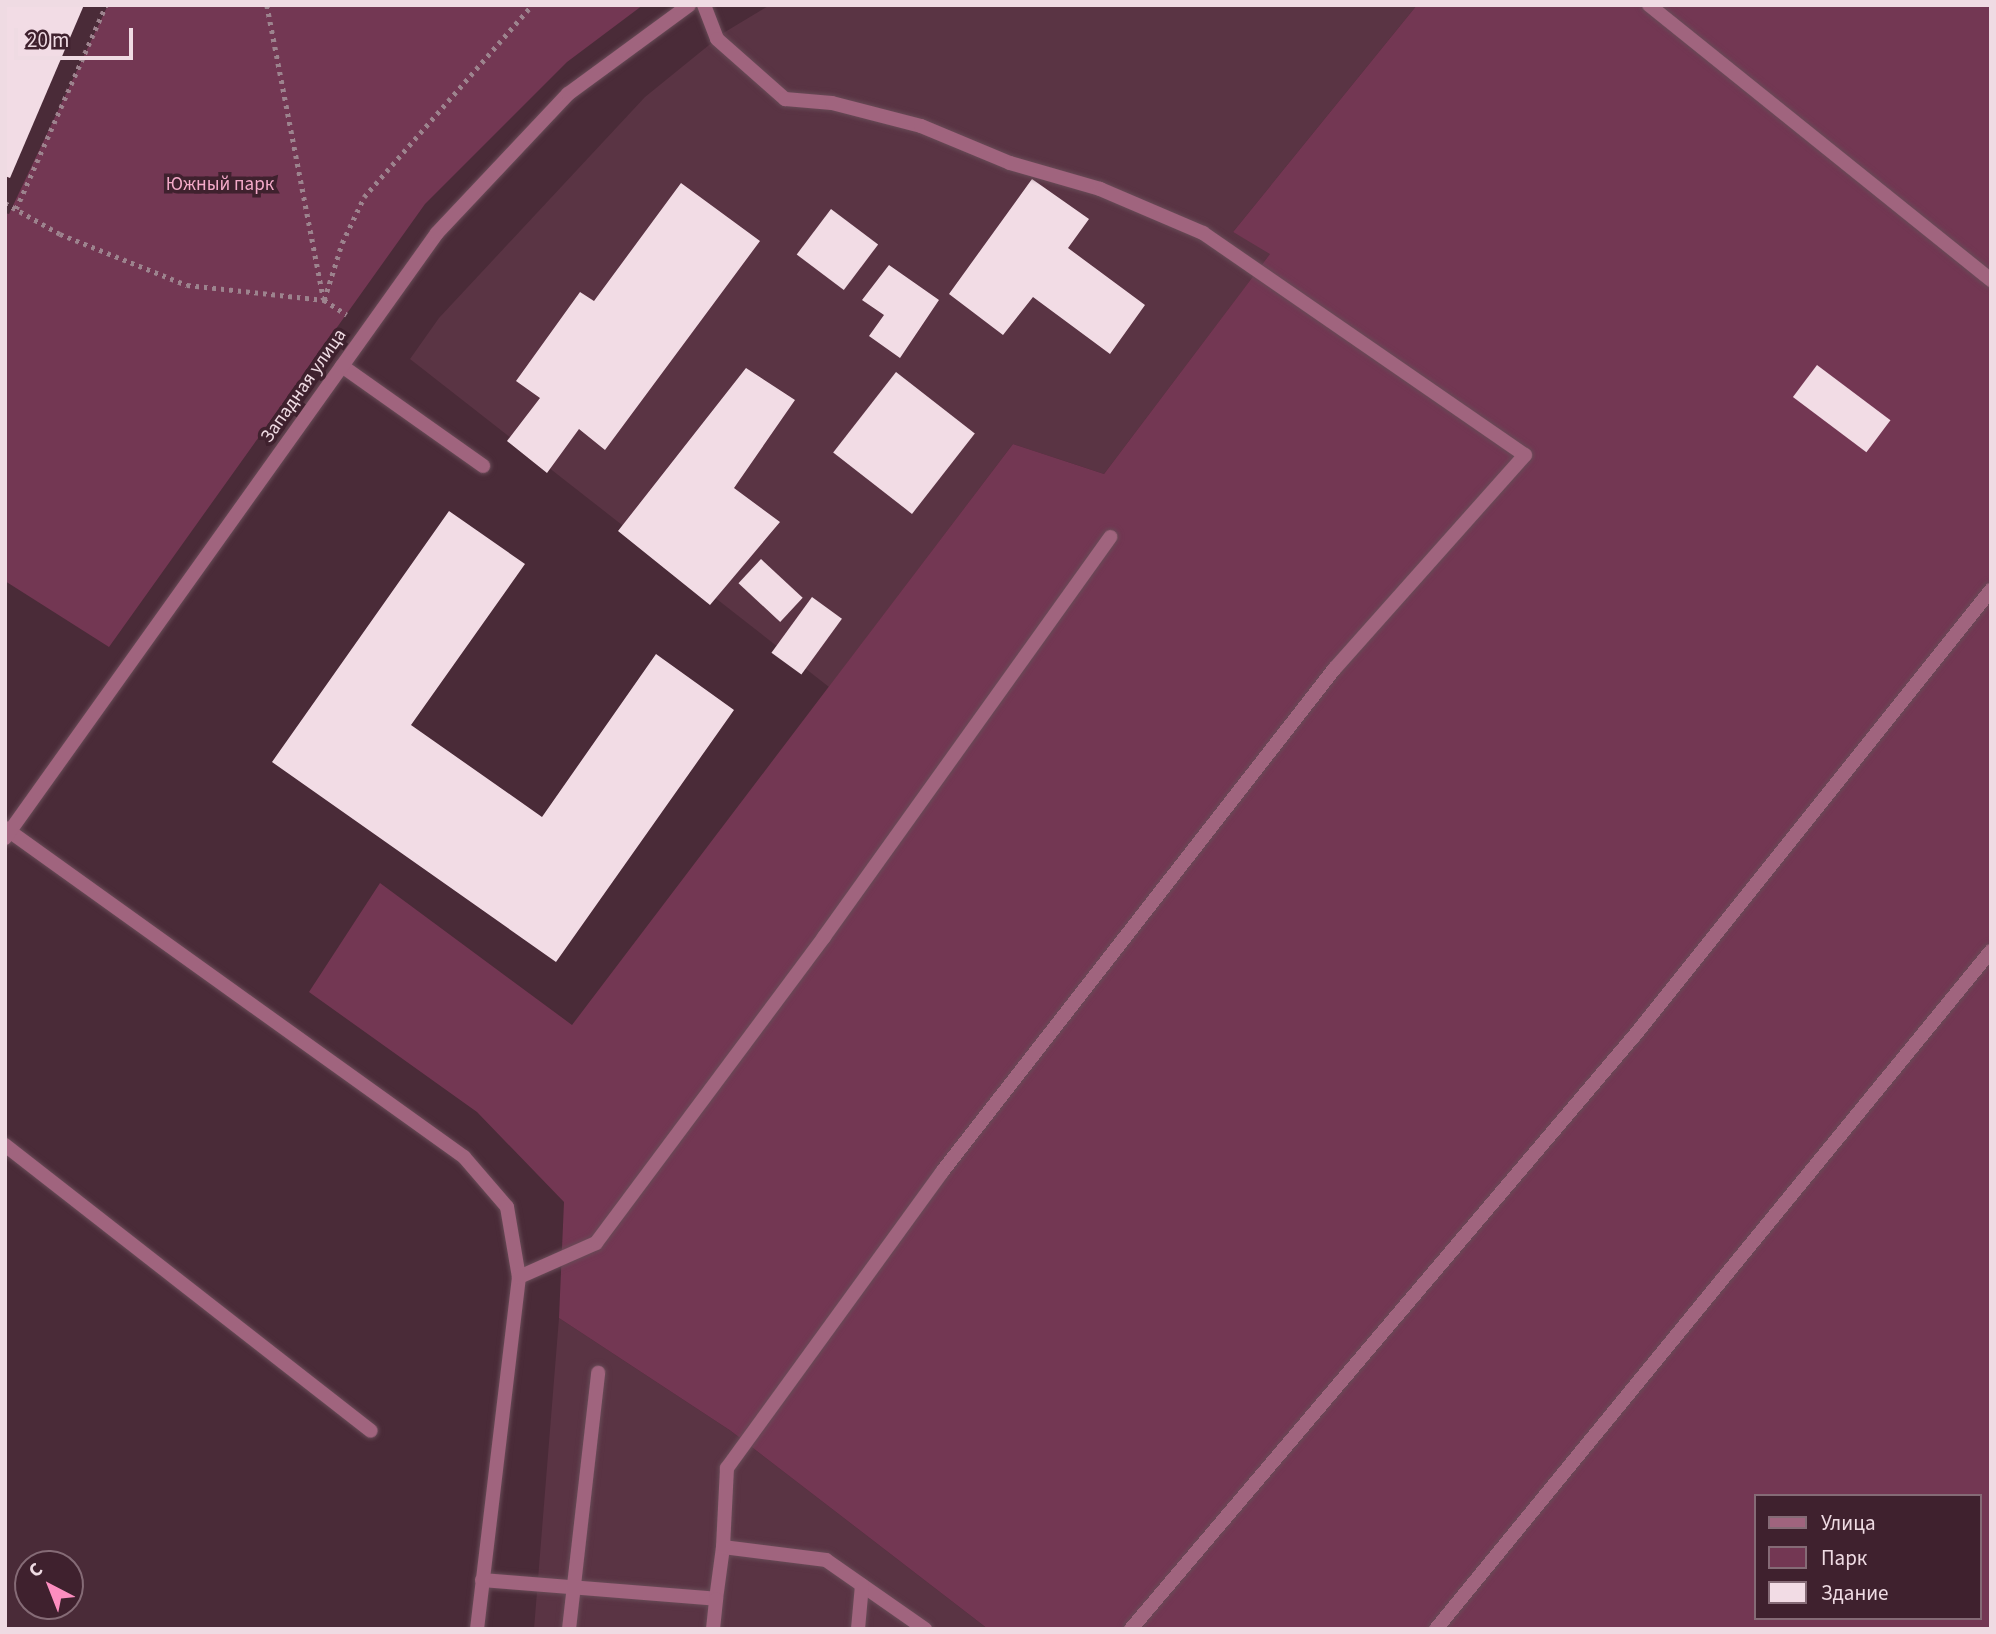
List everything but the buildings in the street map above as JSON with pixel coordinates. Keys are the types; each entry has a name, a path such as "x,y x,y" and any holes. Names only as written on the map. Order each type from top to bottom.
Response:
{"street":[{"name":"Западная улица","path":"7,832 437,233 568,94 689,5"},
{"path":"704,5 717,38 785,99 832,103 921,126 1010,163 1100,189 1203,233 1525,455 1335,668 942,1172 727,1468 723,1546 713,1629"},
{"path":"1649,5 1991,280"},
{"path":"342,366 483,466"},
{"path":"519,1277 596,1242 824,937 1111,537"},
{"path":"1130,1629 1636,1035 1991,590"},
{"path":"7,832 464,1157 507,1207 519,1277 477,1629"},
{"path":"1436,1629 1991,951"},
{"path":"5,1145 371,1431"},
{"path":"569,1629 598,1373"},
{"path":"723,1546 826,1560 925,1629"},
{"path":"482,1580 716,1599"},
{"path":"858,1629 862,1585"}],"path":[{"path":"16,209 106,5"},
{"path":"267,5 324,300"},
{"path":"324,300 341,243 364,197 533,5"},
{"path":"5,203 60,234 187,285 324,300 369,328"}],"shaded area":[{"path":"770,5 1417,5 1233,232 1271,253 1104,474 1013,444 829,687 410,359 439,318 645,97 725,32"},
{"path":"559,1318 731,1431 988,1629 534,1629"}],"green space":[{"name":"Южный парк","path":"108,5 643,5 567,62 425,204 109,647 5,581 5,213 9,214"},
{"path":"1417,5 1991,5 1991,1629 988,1629 731,1431 559,1318 564,1202 477,1112 309,992 380,883 572,1025 1013,444 1104,474 1270,254 1233,232"}]}
